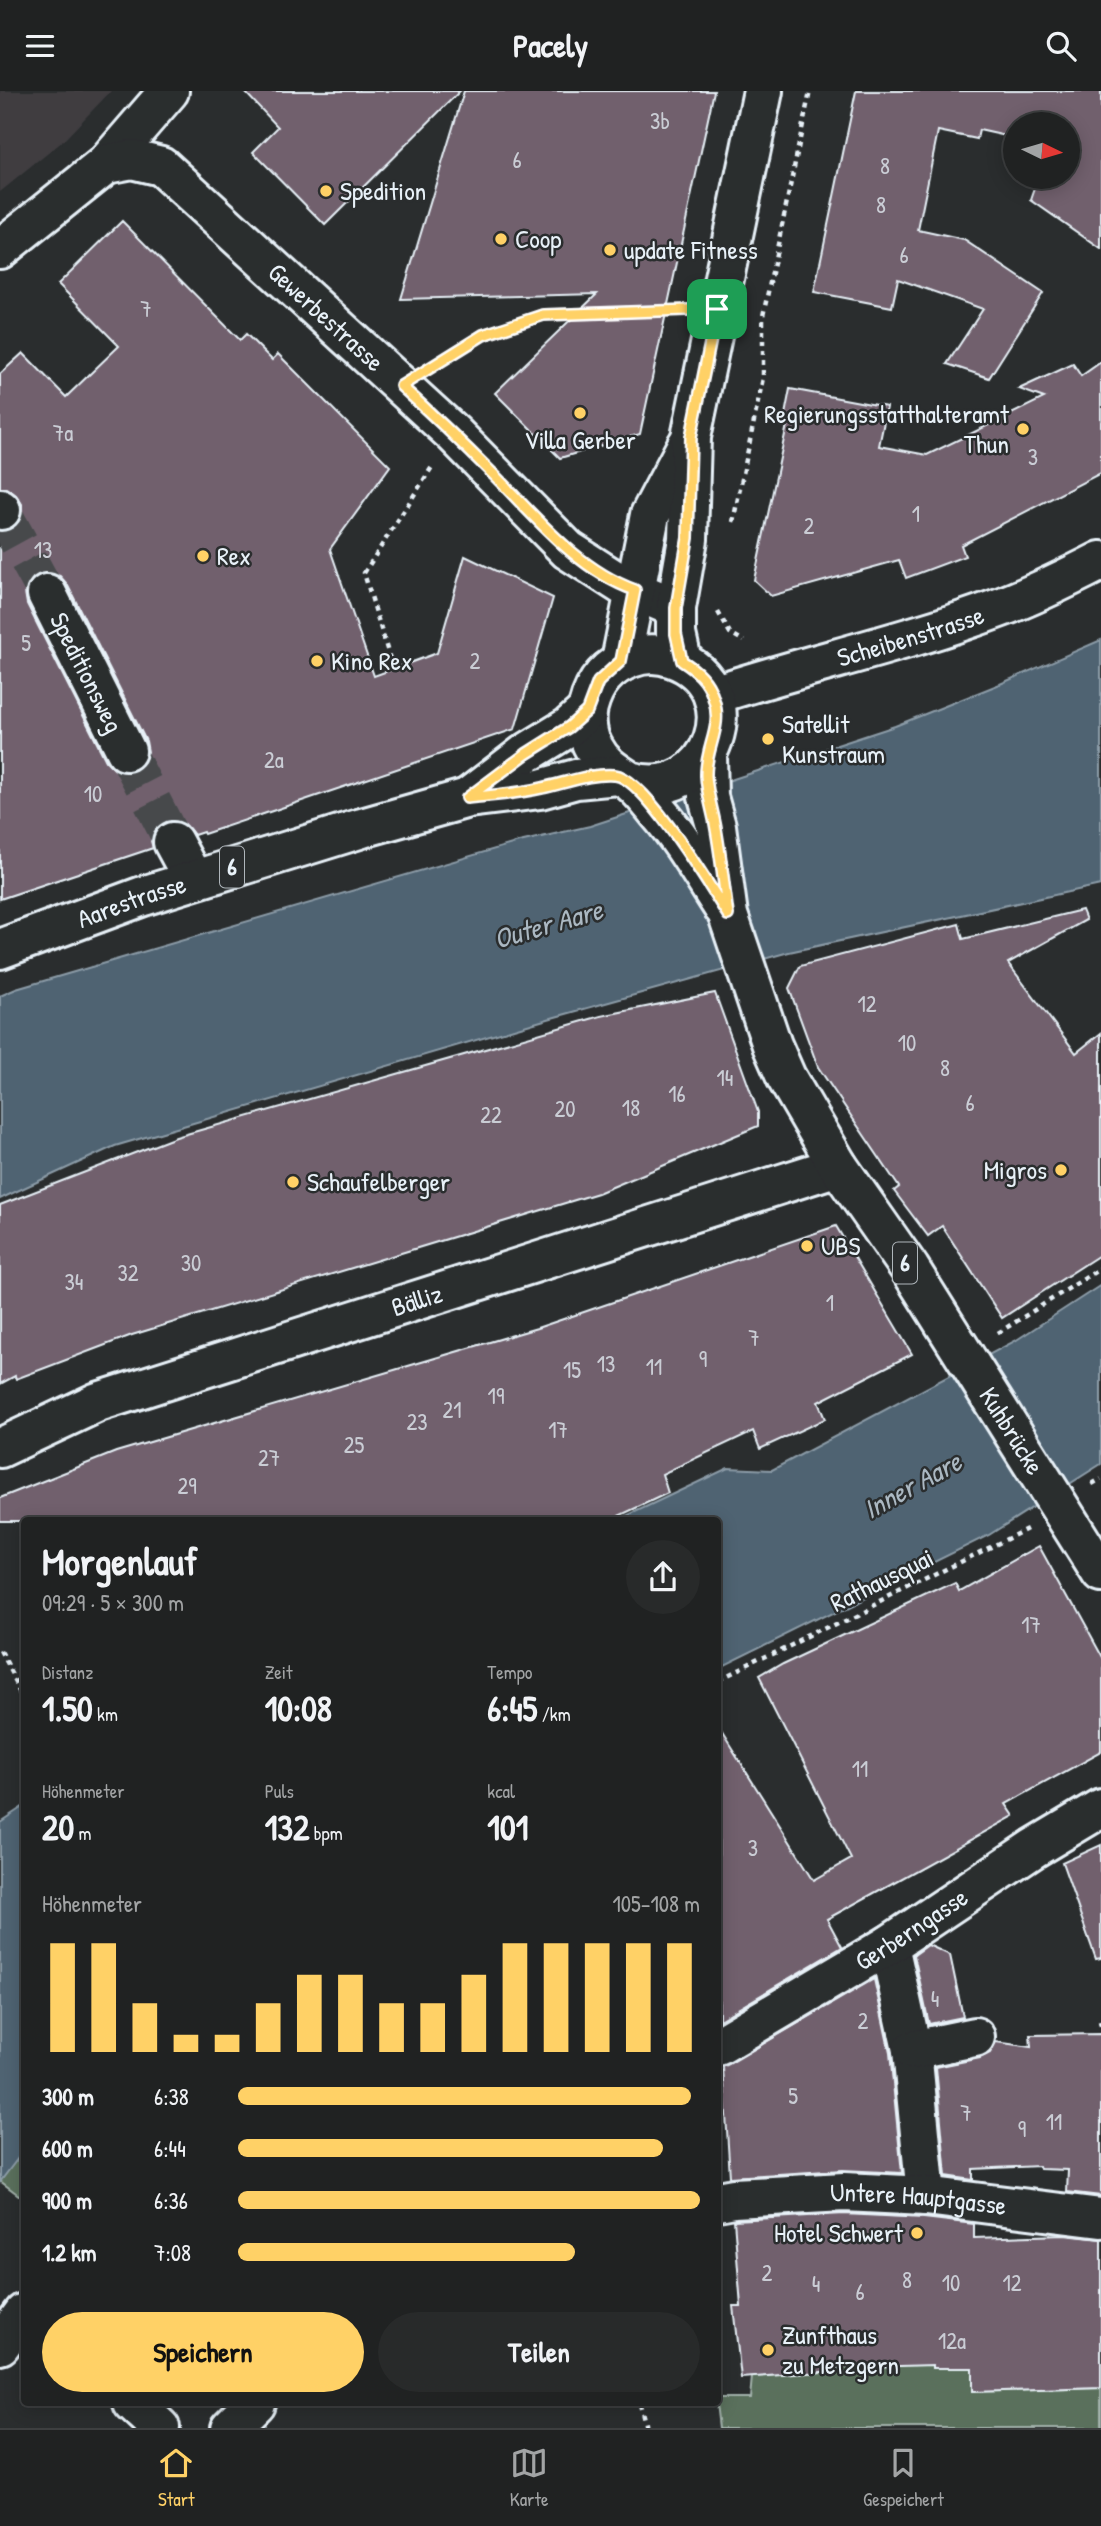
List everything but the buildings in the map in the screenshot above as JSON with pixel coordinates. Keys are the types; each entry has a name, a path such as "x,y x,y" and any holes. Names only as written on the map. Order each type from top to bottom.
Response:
{"street":[{"path":"0,249 106,164 169,91"},
{"path":"682,661 676,634 676,608 688,538 691,437 763,91"},
{"name":"Gewerbestrasse","path":"106,164 132,159 161,166 454,434 568,550 624,586 676,608"},
{"path":"621,661 650,515 691,437"},
{"name":"Scheibenstrasse","path":"713,695 999,608 1052,586 1101,561"},
{"name":"Speditionsweg","path":"47,594 125,751"},
{"path":"652,654 682,661 695,670 713,695 717,710 717,726 707,767 658,785 631,784 604,763 593,748 587,730 587,711 598,682 621,661 636,656 652,654"},
{"name":"Aarestrasse","path":"467,798 526,754 569,727 587,711"},
{"name":"6","path":"707,767 728,915 782,1069 838,1166 910,1269 966,1360"},
{"name":"Aarestrasse","path":"0,949 193,880 467,798 540,789 576,779 631,784"},
{"name":"6","path":"631,784 663,818 728,915"},
{"path":"173,842 193,880"},
{"name":"Bälliz","path":"0,1448 99,1402 838,1166"},
{"name":"Kuhbrücke","path":"966,1360 1057,1504"},
{"name":"6","path":"1057,1504 1101,1573"},
{"name":"Gerberngasse","path":"721,2044 973,1899 1034,1848 1101,1808"},
{"path":"889,1945 912,2050 926,2196"},
{"path":"912,2050 975,2037"},
{"name":"Untere Hauptgasse","path":"726,2199 844,2192 926,2196 1101,2218"},
{"path":"0,2345 21,2317"},
{"path":"136,2406 160,2428"},
{"path":"230,2428 252,2406"}],"path":[{"path":"732,526 763,378 763,316 810,91"},
{"path":"401,386 483,335 543,315 717,309"},
{"path":"393,669 364,573 454,434"},
{"path":"715,606 730,633 764,652 774,677"},
{"path":"966,1360 1101,1268"},
{"name":"Rathausquai","path":"721,1681 1016,1536 1057,1504"},
{"path":"0,1652 21,1691"},
{"path":"640,2406 645,2428"}],"shaded area":[{"path":"0,91 111,91 63,141 0,192"}],"green space":[{"path":"21,2154 21,2197 0,2181"},
{"path":"836,2322 905,2361 972,2368 972,2392 1101,2388 1101,2428 719,2428 716,2406 721,2406 721,2398 750,2398 752,2377 834,2371"}],"water":[{"name":"Outer Aare","path":"1101,640 1101,885 789,952 548,1019 115,1146 0,1199 0,996 16,989 519,842 590,826 895,726"},
{"name":"Inner Aare","path":"1101,1285 1101,1464 989,1535 721,1668 721,1517 624,1517 728,1468 772,1470 1015,1341"},
{"path":"21,1808 21,2154 0,2182 0,1822"}],"tunnel":[{"path":"1,510 47,594"},
{"path":"126,751 173,842"}],"place":[{"name":"Spedition","path":"326,191"},
{"name":"Coop","path":"501,239"},
{"name":"update Fitness","path":"610,250"},
{"name":"Villa Gerber","path":"580,413"},
{"name":"Regierungsstatthalteramt Thun","path":"1023,429"},
{"name":"Rex","path":"203,556"},
{"name":"Kino Rex","path":"317,661"},
{"name":"Satellit Kunstraum","path":"768,739"},
{"name":"Migros","path":"1061,1170"},
{"name":"Schaufelberger","path":"293,1182"},
{"name":"UBS","path":"807,1246"},
{"name":"Hotel Schwert","path":"917,2233"},
{"name":"Zunfthaus zu Metzgern","path":"768,2350"}],"route":[{"path":"717,309 691,437 688,538 676,608 676,634 682,661 706,682 717,710 714,741 707,755 706,780 716,826 728,915 659,813 629,781 618,775 576,779 540,789 467,798 526,754 578,721 587,711 598,682 621,661 635,590 624,586 568,550 454,434 401,386 483,335 543,315 717,309"}]}
